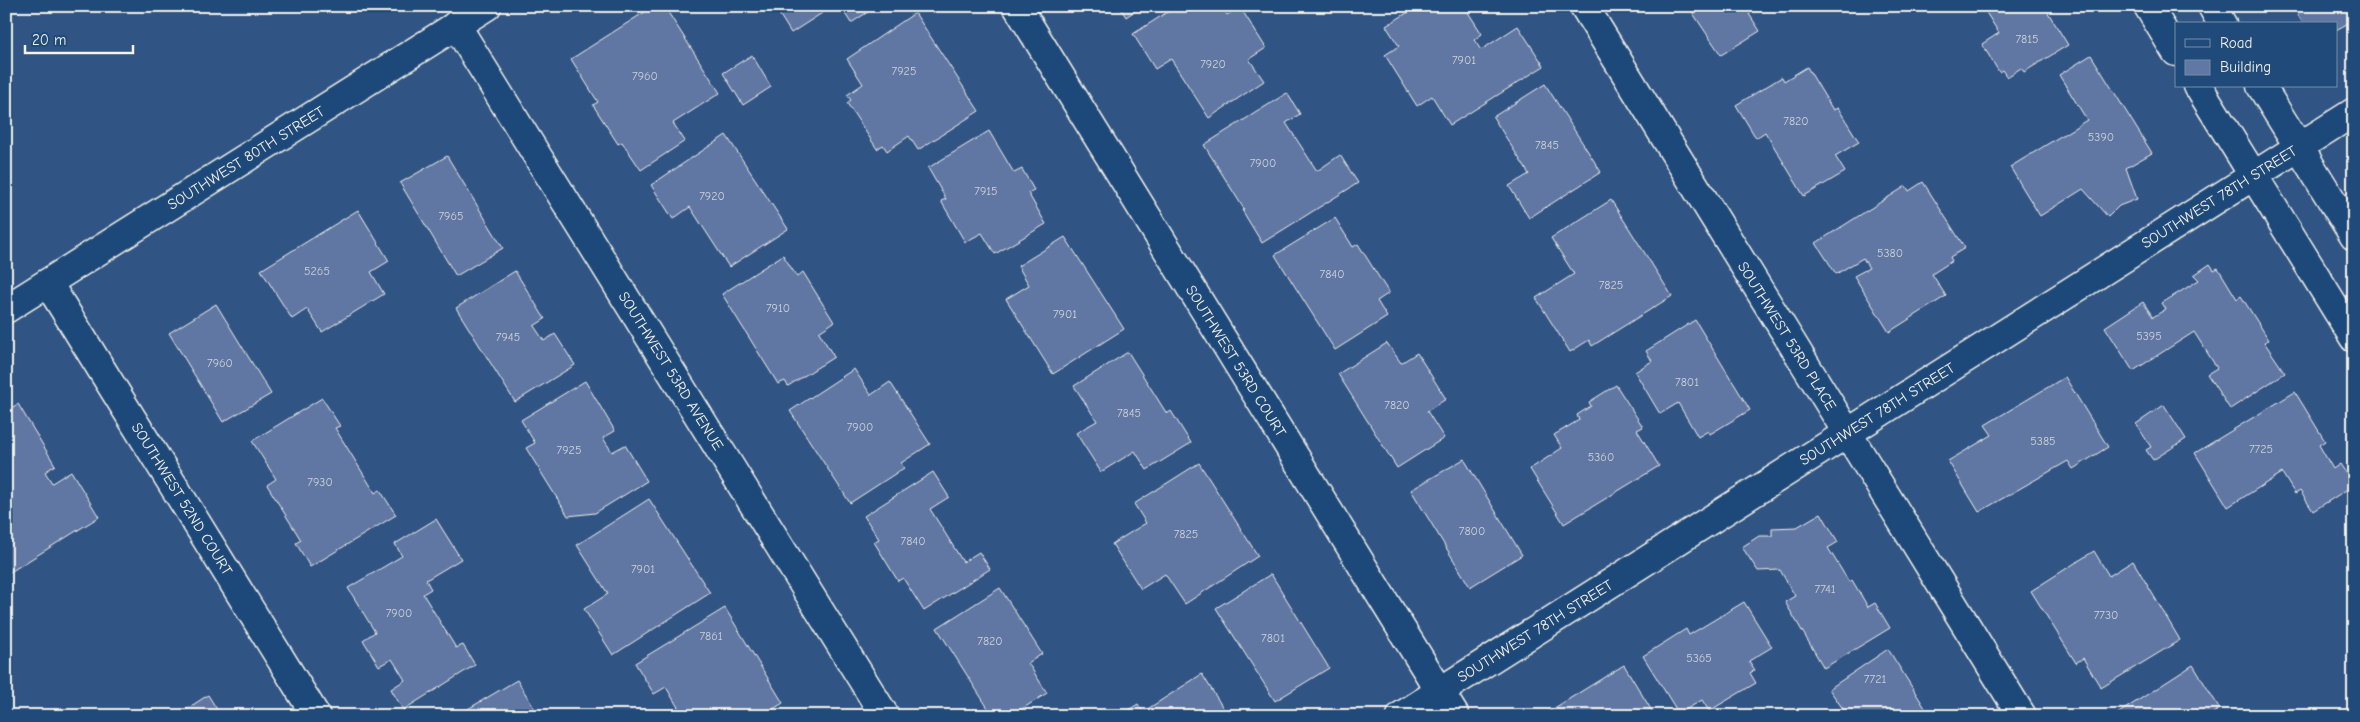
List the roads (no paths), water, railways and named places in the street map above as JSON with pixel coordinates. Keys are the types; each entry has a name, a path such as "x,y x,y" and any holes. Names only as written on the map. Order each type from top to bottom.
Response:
{"street":[{"name":"SOUTHWEST 80TH STREET","path":"6,309 487,6"},
{"name":"SOUTHWEST 53RD COURT","path":"1017,6 1455,716"},
{"name":"SOUTHWEST 53RD PLACE","path":"1584,6 2022,716"},
{"path":"2148,6 2175,50"},
{"path":"2212,6 2221,22"},
{"name":"SOUTHWEST 53RD AVENUE","path":"456,25 885,716"},
{"path":"2199,88 2354,338"},
{"path":"2262,88 2354,236"},
{"name":"SOUTHWEST 78TH STREET","path":"1401,716 2354,112"},
{"name":"SOUTHWEST 52ND COURT","path":"48,283 316,716"}]}
